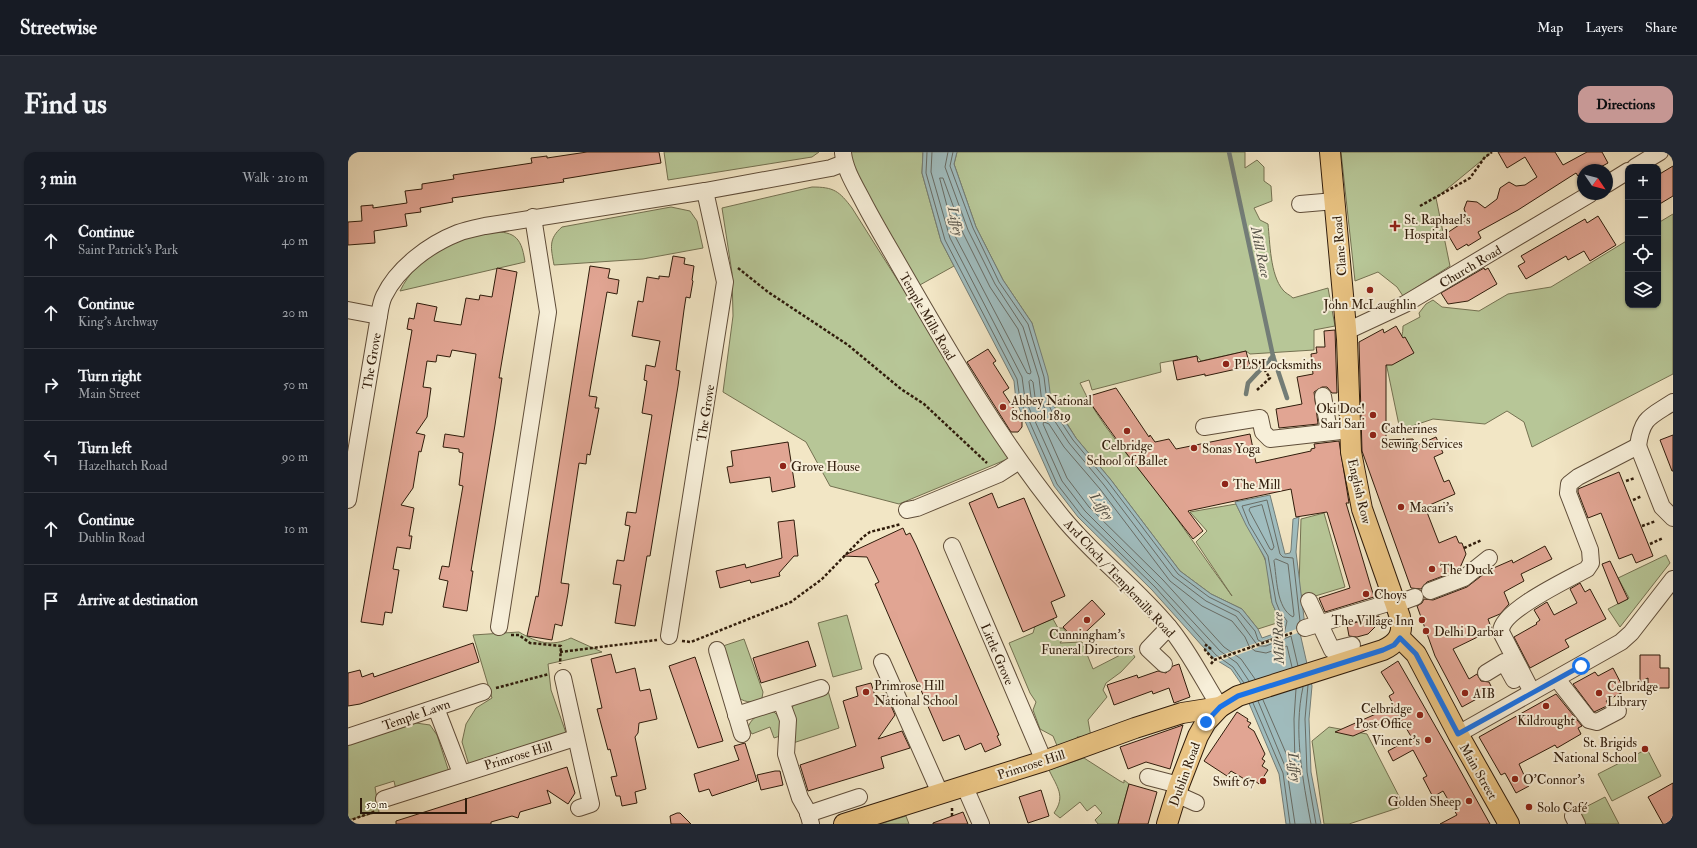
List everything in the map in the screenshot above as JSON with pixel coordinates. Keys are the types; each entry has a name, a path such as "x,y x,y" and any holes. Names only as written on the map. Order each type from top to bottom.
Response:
{"main road":[{"name":"Clane Road","path":"1330,152 1347,335"},
{"name":"English Row","path":"1347,335 1351,452 1362,509 1395,602 1402,628 1400,638"},
{"path":"1220,707 1238,696 1383,650 1394,645 1400,638"},
{"name":"Main Street","path":"1400,638 1416,654 1458,734 1509,824"},
{"name":"Primrose Hill","path":"844,824 1044,761 1135,728 1182,713 1220,707"},
{"name":"Dublin Road","path":"1167,824 1177,790 1198,736 1206,722 1220,707"}],"street":[{"path":"1640,164 1660,152"},
{"name":"The Grove","path":"348,500 350,476 379,316 384,296 394,279 411,262 458,233 485,226 831,168 843,157"},
{"name":"Temple Mills Road","path":"843,157 880,232 954,361 1023,467"},
{"path":"1613,180 1625,173"},
{"name":"The Grove","path":"669,639 724,298 725,282 705,190"},
{"name":"Church Road","path":"1347,335 1405,304 1580,200"},
{"path":"1300,208 1335,205"},
{"path":"498,626 548,312 533,217"},
{"name":"The Grove","path":"348,310 379,316"},
{"path":"1322,396 1329,432"},
{"path":"1673,402 1648,418 1642,424 1638,446 1662,507 1673,518"},
{"path":"1204,427 1260,418 1263,432 1270,439 1350,430"},
{"path":"1528,695 1501,632 1501,628 1506,620 1525,604 1587,569 1591,563 1590,550 1568,493 1569,484 1578,477 1638,446"},
{"path":"906,516 917,508 999,474 1023,467"},
{"name":"Ard Cloch / Templemills Road","path":"1023,467 1086,544 1169,627 1199,671 1220,707"},
{"name":"Little Grove","path":"952,546 1044,761"},
{"path":"1430,591 1464,578 1490,558"},
{"path":"1458,734 1557,679 1626,638 1673,579"},
{"path":"1305,628 1415,597"},
{"path":"1309,601 1332,650 1352,645"},
{"path":"1164,664 1148,649 1169,627"},
{"path":"717,650 742,734"},
{"path":"882,662 940,793"},
{"path":"1486,673 1504,662 1528,695"},
{"path":"558,675 591,804 579,808"},
{"path":"1557,679 1589,720 1597,722 1618,711"},
{"path":"736,715 821,688"},
{"name":"Temple Lawn","path":"348,737 483,692"},
{"path":"781,701 788,720 786,754 800,798 810,819 859,797"},
{"path":"436,708 461,773"},
{"name":"Primrose Hill","path":"384,799 461,773 575,738"},
{"path":"1148,777 1177,790 1196,803"},
{"path":"964,785 981,824"}],"path":[{"path":"1420,206 1470,178 1485,157 1492,152"},
{"path":"721,262 735,265 768,292 848,345 901,389 924,404 999,474"},
{"path":"1257,390 1270,378 1258,360"},
{"path":"1626,481 1639,476"},
{"path":"1634,500 1646,495"},
{"path":"498,626 502,635 519,635 530,643 561,646 560,652 669,639 691,642 791,602 822,579 863,537 870,532 906,516"},
{"path":"1642,526 1656,521"},
{"path":"1650,544 1663,538"},
{"path":"1464,548 1482,540"},
{"path":"1211,649 1206,645 1205,650 1214,660 1305,628"},
{"path":"483,692 558,675"},
{"path":"348,821 380,810 384,799"}],"green space":[{"path":"664,152 819,152 812,157 668,180"},
{"path":"850,152 923,152 922,173 941,241 954,266 918,286 882,234 851,162"},
{"path":"957,152 1245,152 1245,168 1257,160 1264,167 1264,181 1271,186 1272,201 1254,208 1260,220 1268,224 1271,258 1275,276 1284,291 1293,298 1328,288 1335,326 1314,330 1314,350 1250,354 1246,351 1201,361 1197,356 1160,363 1161,372 1092,390 1089,380 1080,383 1087,398 1105,426 1167,505 1232,596 1196,542 1207,531 1190,512 1236,504 1264,557 1267,565 1273,605 1283,621 1258,629 1242,609 1211,594 1180,571 1111,480 1076,438 1060,412 1056,410 1051,400 1032,323 1003,280 976,227 954,164"},
{"name":"St. Raphael's Hospital","path":"1341,152 1492,152 1436,198 1450,266 1403,296 1397,287 1378,272 1355,281"},
{"path":"812,187 826,188 835,191 852,208 1010,458 899,504 830,486 806,442 723,392 733,316 732,273 722,208"},
{"path":"671,207 690,211 697,221 703,248 643,259 554,265 552,244 554,236 562,227"},
{"path":"1673,214 1673,374 1532,447 1524,422 1507,411 1485,424 1433,419 1400,430 1384,353 1398,342 1402,336 1403,326 1420,317 1419,313 1426,304 1433,300 1442,307 1479,311 1508,294 1551,287 1625,242 1625,308 1661,308 1661,221"},
{"path":"487,231 503,232 514,236 521,245 525,262 400,291 412,272 422,261 434,252 463,238"},
{"path":"1324,513 1345,587 1302,600 1299,587 1301,519"},
{"path":"1666,555 1670,563 1620,627 1608,609 1629,598 1618,578"},
{"path":"847,615 862,669 833,677 818,623"},
{"path":"1053,619 1058,628 1063,628 1067,633 1060,643 1082,642 1093,669 1130,650 1135,657 1121,672 1106,683 1103,690 1107,697 1088,720 1091,737 1077,737 1078,739 1058,748 1053,736 1040,729 1033,710 1036,702 1030,693 1009,643 1033,633 1035,626"},
{"path":"519,632 532,639 551,643 564,641 571,638 602,652 548,664 551,690 566,733 469,765 462,742 466,724 476,708 492,698 473,635"},
{"path":"744,639 763,692 762,698 753,702 747,702 739,698 723,646"},
{"path":"828,691 839,728 793,743 791,710 794,704"},
{"path":"774,712 780,722 780,736 774,738 770,727 752,734 748,727 752,720 761,714"},
{"path":"416,723 430,725 437,735 449,772 396,790 394,781 375,787 379,812 348,820 348,745"},
{"path":"1329,727 1367,734 1404,806 1349,824 1324,824 1312,741"},
{"path":"1647,749 1661,776 1612,801 1598,774"},
{"path":"1084,758 1120,781 1124,783 1124,780 1129,784 1118,824 1098,824 1095,820 1102,813 1095,805 1087,811 1080,802 1060,818 1054,813 1058,807 1060,796 1049,770"},
{"path":"1605,797 1619,824 1583,824 1576,812"},
{"path":"906,816 909,824 880,824"}],"water":[{"name":"Liffey","path":"923,152 957,152 954,164 976,227 1003,280 1032,323 1048,376 1051,400 1056,410 1059,412 1076,438 1111,480 1180,571 1211,594 1242,609 1258,629 1262,638 1282,631 1283,621 1277,614 1272,603 1265,558 1235,502 1270,495 1285,554 1290,553 1291,550 1293,519 1299,517 1296,552 1305,626 1300,633 1312,686 1309,719 1311,772 1321,824 1286,824 1279,774 1240,682 1231,669 1213,658 1152,590 1078,517 1054,486 1016,401 1014,381 941,241 922,173"}],"pier":[{"path":"1305,626 1306,630 1218,662 1213,658"}],"building":[{"path":"587,152 659,152 661,163 563,179 564,182 452,198 453,202 420,208 421,212 405,214 407,226 374,231 375,243 348,245 348,222 362,221 361,206 373,205 373,208 407,203 405,191 422,189 422,184 454,179 453,175 532,163 531,158 547,156 547,158"},
{"path":"1498,152 1555,152 1563,165 1587,152 1602,152 1608,163 1577,164 1577,174 1576,173 1518,210 1478,232 1481,238 1468,246 1467,244 1457,250 1447,233 1468,219 1464,209 1467,201 1477,202 1485,208 1497,199 1500,188 1509,182 1516,186 1525,185 1537,177 1525,157 1507,168"},
{"path":"1673,166 1673,196 1661,203 1661,200 1661,173"},
{"path":"1598,216 1616,245 1590,261 1584,251 1568,260 1566,256 1526,279 1518,266 1525,262 1521,256 1585,219 1587,223"},
{"path":"673,256 685,258 684,264 694,266 693,281 690,298 686,297 676,370 680,371 678,386 650,556 647,556 635,626 615,623 621,585 613,584 617,560 624,561 630,526 625,525 627,512 636,513 652,415 642,413 647,381 644,380 646,365 655,367 660,341 632,336 638,301 643,302 647,277 659,279 659,276 669,277"},
{"path":"590,266 610,269 608,278 619,280 617,294 607,292 589,396 597,397 595,408 599,408 590,455 587,454 586,464 579,463 561,583 569,584 568,593 562,626 555,624 552,640 527,636 536,596 538,597"},
{"path":"497,268 517,272 499,378 502,378 471,571 473,571 467,611 443,607 448,581 439,579 442,566 449,567 463,486 459,485 463,453 459,452 459,449 443,447 445,434 464,437 476,354 452,350 450,357 437,355 436,362 427,361 423,387 431,388 427,417 416,433 425,435 421,452 419,451 413,488 401,505 414,508 409,536 412,536 410,549 397,547 393,569 399,570 392,613 385,612 383,625 361,622 412,330 407,329 409,318 414,319 417,303 437,307 434,321 461,325 466,298 479,300 480,295 492,297"},
{"path":"1484,268 1485,270 1488,268 1497,284 1468,301 1448,304 1441,293"},
{"path":"1396,326 1403,338 1405,337 1414,353 1392,365 1386,365 1386,440 1413,439 1416,446 1436,437 1443,453 1434,457 1444,482 1449,480 1455,494 1425,507 1439,543 1456,536 1459,543 1462,543 1466,554 1459,570 1427,582 1421,589 1411,588 1362,451 1359,342 1383,329 1384,333"},
{"path":"1335,330 1337,393 1332,393 1327,387 1322,387 1314,392 1318,424 1279,428 1276,409 1302,404 1297,377 1313,374 1311,354 1317,353 1316,347 1325,347 1324,331"},
{"name":"Abbey National School 1819","path":"988,349 996,361 993,363 1009,388 1003,392 1022,421 1022,427 1018,432 1011,432 967,362"},
{"path":"1246,351 1250,366 1205,376 1205,374 1177,380 1173,361 1197,356 1198,362"},
{"path":"1116,388 1149,437 1150,435 1155,442 1169,439 1176,449 1250,434 1256,463 1311,451 1311,449 1315,448 1314,444 1339,441 1349,503 1346,503 1374,597 1325,612 1319,598 1350,588 1327,512 1296,517 1291,489 1188,511 1203,531 1193,539 1127,454 1086,397"},
{"path":"1673,435 1673,471 1672,471 1660,440"},
{"path":"788,442 795,487 772,492 770,477 730,483 727,467 733,466 731,451"},
{"path":"1619,472 1653,556 1636,563 1632,554 1619,559 1601,513 1588,518 1578,492 1578,489"},
{"path":"992,493 998,508 1024,498 1065,596 1051,602 1057,617 1023,632 969,503"},
{"path":"794,520 798,556 794,556 779,573 780,576 751,583 750,580 720,588 716,571 745,564 746,568 782,558 778,522"},
{"path":"903,528 906,535 910,533 916,545 999,735 997,736 1001,745 985,752 981,743 965,750 959,735 943,741 875,584 879,582 867,557 843,556"},
{"path":"1545,546 1552,559 1521,574 1524,581 1504,592 1509,604 1500,614 1488,619 1492,630 1453,649 1469,679 1477,674 1481,681 1489,682 1493,690 1462,707 1435,656 1417,606 1422,603 1424,599 1433,600 1467,587 1489,570 1512,560 1513,563"},
{"path":"1610,561 1628,599 1618,604 1602,564"},
{"path":"1580,583 1585,592 1590,589 1606,619 1565,640 1569,647 1530,668 1514,637 1537,624 1536,623 1540,620 1534,610 1547,602 1554,615 1577,603 1570,589"},
{"name":"Cunningham's Funeral Directors","path":"1092,600 1105,614 1076,641 1063,627"},
{"path":"1379,616 1376,626 1368,634 1357,637 1349,636 1347,625"},
{"path":"808,641 816,666 761,683 753,658"},
{"path":"473,643 479,662 360,704 348,706 348,673 360,670 362,677 373,673 374,677"},
{"path":"611,654 616,673 635,668 640,691 650,689 657,719 639,723 638,733 635,737 646,789 635,792 637,803 622,806 620,796 616,796 611,777 617,776 597,709 602,708 591,659"},
{"path":"1640,655 1660,655 1660,668 1669,668 1669,688 1648,688 1648,678 1640,682"},
{"path":"695,657 723,741 698,748 669,666"},
{"path":"1398,661 1490,824 1440,824 1457,815 1443,791 1433,797 1423,778 1427,776 1413,750 1393,761 1388,751 1412,738 1399,716 1353,736 1335,732 1394,706 1389,696 1394,693 1381,672"},
{"path":"1179,664 1190,697 1174,703 1169,688 1153,694 1152,691 1114,705 1107,685 1137,675 1138,678 1158,671 1166,673 1173,666"},
{"name":"Celbridge Library","path":"1613,668 1625,691 1606,701 1609,705 1594,712 1573,684 1595,672 1598,676"},
{"path":"871,683 876,699 887,696 895,715 878,739 902,731 910,748 881,757 884,768 808,791 800,765 856,746 843,701 858,696 856,687"},
{"path":"1556,694 1582,726 1578,728 1581,734 1557,748 1555,745 1519,764 1529,786 1516,793 1505,773 1501,775 1479,737"},
{"path":"1237,712 1248,719 1247,721 1251,723 1248,727 1254,731 1265,754 1262,759 1265,761 1262,766 1268,770 1259,784 1249,776 1246,780 1231,771 1227,776 1204,761"},
{"path":"1183,725 1170,769 1146,762 1128,769 1120,747"},
{"path":"745,743 757,781 712,796 709,789 699,792 694,774 739,760 734,746"},
{"path":"567,767 575,793 568,804 547,790 551,803 520,812 518,818 512,816 491,822 491,824 396,824 396,821"},
{"path":"780,771 783,785 761,790 757,775"},
{"path":"1673,783 1673,824 1663,824 1648,797"},
{"path":"1129,784 1157,792 1148,824 1118,824"},
{"path":"1041,790 1049,816 1028,823 1019,797"},
{"path":"963,812 968,824 933,824 933,823"},
{"path":"680,813 691,824 671,824 670,816"}],"waterway":[{"name":"Mill Race","path":"1229,152 1273,356 1287,398"},
{"name":"Mill Race","path":"1246,394 1248,383 1273,356"}],"place":[{"name":"St. Raphael's Hospital","path":"1395,226"},
{"name":"John McLaughlin","path":"1370,290"},
{"name":"PLS Locksmiths","path":"1226,364"},
{"name":"Abbey National School 1819","path":"1003,407"},
{"name":"Oki Doc! Sari Sari","path":"1373,415"},
{"name":"Celbridge School of Ballet","path":"1127,431"},
{"name":"Catherines Sewing Services","path":"1373,435"},
{"name":"Sonas Yoga","path":"1194,448"},
{"name":"Grove House","path":"783,466"},
{"name":"The Mill","path":"1225,484"},
{"name":"Macari's","path":"1401,507"},
{"name":"The Duck","path":"1432,569"},
{"name":"Choys","path":"1366,594"},
{"name":"Cunningham's Funeral Directors","path":"1087,620"},
{"name":"The Village Inn","path":"1422,620"},
{"name":"Delhi Darbar","path":"1426,631"},
{"name":"Primrose Hill National School","path":"866,692"},
{"name":"AIB","path":"1465,693"},
{"name":"Celbridge Library","path":"1599,693"},
{"name":"Kildrought","path":"1546,706"},
{"name":"Celbridge Post Office","path":"1420,715"},
{"name":"Vincent's","path":"1428,740"},
{"name":"St. Brigids National School","path":"1645,749"},
{"name":"O’Connor’s","path":"1515,779"},
{"name":"Swift 67","path":"1263,781"},
{"name":"Golden Sheep","path":"1469,801"},
{"name":"Solo Café","path":"1529,807"}],"route":[{"path":"1206,722 1213,712 1238,696 1383,650 1394,645 1400,638 1416,654 1458,734 1581,666"}]}
